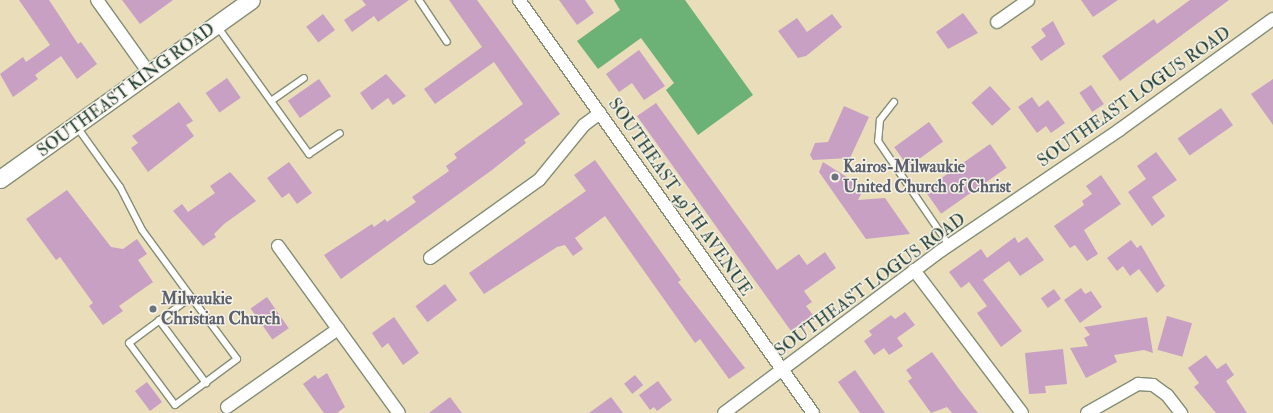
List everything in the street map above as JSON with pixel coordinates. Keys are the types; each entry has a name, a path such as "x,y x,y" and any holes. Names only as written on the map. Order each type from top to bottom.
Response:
{"main road":[{"name":"SOUTHEAST KING ROAD","path":"0,180 252,0"}],"street":[{"path":"97,0 149,73"},
{"name":"SOUTHEAST 49TH AVENUE","path":"519,0 813,413"},
{"path":"998,22 1028,0"},
{"name":"SOUTHEAST LOGUS ROAD","path":"724,413 782,371 914,270 1119,130 1273,18"},
{"path":"430,258 539,180 584,125 600,113"},
{"path":"278,246 398,413"},
{"path":"914,270 1022,413"},
{"path":"227,408 338,329"},
{"path":"1087,413 1138,384 1153,385 1167,394 1181,413"}],"lane":[{"path":"419,0 447,42"},
{"path":"216,25 309,154 340,133"},
{"path":"271,102 304,78"},
{"path":"894,102 880,120 878,141 949,245"},
{"path":"76,125 120,186 142,230 192,297 237,359 175,405 129,343 192,297"},
{"path":"159,320 206,383"}],"green space":[{"path":"614,0 685,0 753,95 698,135 666,90 674,83 641,38 598,69 577,41 620,10"}],"building":[{"path":"19,0 49,0 78,44 81,42 97,64 77,79 61,56 35,75 38,79 13,97 0,74 23,57 26,62 50,45"},
{"path":"122,0 173,0 140,24"},
{"path":"362,0 409,0 378,22 374,16 352,32 344,20 366,5"},
{"path":"449,0 477,0 560,114 524,140 526,143 492,170 341,279 324,255 372,224 374,227 385,219 387,222 416,202 412,197 449,171 446,166 457,158 454,154 523,104 494,62 435,104 424,89 482,47"},
{"path":"559,0 585,0 594,13 577,25"},
{"path":"1081,0 1118,0 1093,17"},
{"path":"1190,0 1229,0 1120,81 1102,56 1154,19 1157,24"},
{"path":"963,13 978,33 948,49 936,32"},
{"path":"323,14 335,30 318,43 306,27"},
{"path":"832,14 842,27 806,56 798,58 778,31 797,18 807,32"},
{"path":"1053,21 1065,44 1041,61 1031,47 1046,36 1041,29"},
{"path":"639,50 665,86 644,100 632,83 619,92 606,74"},
{"path":"386,74 406,96 393,105 388,98 372,110 360,93"},
{"path":"227,78 241,98 219,113 206,93"},
{"path":"319,79 331,96 300,118 288,101"},
{"path":"1273,79 1273,125 1251,94"},
{"path":"1091,85 1104,104 1092,112 1079,93"},
{"path":"990,86 1011,109 992,126 971,103"},
{"path":"1032,97 1039,107 1048,100 1065,123 1051,133 1046,126 1037,133 1018,107"},
{"path":"179,102 193,121 186,125 194,136 148,172 131,148 138,143 132,136"},
{"path":"656,103 777,270 799,254 807,265 825,252 836,268 804,291 812,302 806,306 813,315 791,331 637,116"},
{"path":"844,106 869,117 850,158 813,160 810,155 815,143 828,142"},
{"path":"1221,108 1233,125 1190,156 1178,138"},
{"path":"929,122 943,141 908,167 894,147"},
{"path":"990,144 1007,168 941,214 924,190"},
{"path":"1156,152 1177,180 1152,197 1165,216 1152,226 1128,192 1146,179 1137,166"},
{"path":"595,160 681,280 678,282 745,368 729,379 700,339 695,343 605,216 575,238 583,249 573,256 565,245 557,247 484,294 469,273 586,191 574,175"},
{"path":"289,162 312,193 297,204 289,193 282,198 267,178"},
{"path":"823,162 864,188 858,200 885,198 910,234 866,239 819,172"},
{"path":"230,172 256,201 224,224 214,234 216,237 203,246 173,211 182,204 188,212 215,193 210,186"},
{"path":"1101,175 1121,204 1084,230 1098,254 1087,261 1075,245 1070,248 1054,226 1084,205 1082,201 1092,194 1086,186"},
{"path":"67,190 111,247 123,249 137,239 147,254 138,260 153,282 119,306 123,311 103,325 89,306 93,303 60,257 56,260 26,219"},
{"path":"1015,237 1018,243 1027,237 1044,260 1020,276 1009,261 983,280 1022,331 1001,347 977,313 987,306 969,282 961,288 949,272 981,249 987,258"},
{"path":"1131,240 1137,248 1141,245 1165,286 1157,293 1139,269 1130,276 1123,266 1117,271 1107,258"},
{"path":"445,284 457,300 427,322 415,306"},
{"path":"1081,288 1085,294 1091,291 1102,307 1080,323 1064,300"},
{"path":"1054,289 1061,299 1048,308 1041,298"},
{"path":"267,297 289,328 272,340 251,308"},
{"path":"905,312 915,325 897,338 903,346 889,355 884,348 874,355 864,341 872,335 869,331 891,315 895,319"},
{"path":"1167,316 1192,323 1182,357 1157,350"},
{"path":"394,317 419,353 403,365 388,343 382,348 372,333"},
{"path":"1147,317 1153,353 1144,350 1114,355 1117,362 1086,378 1070,348 1088,346 1084,338 1090,335 1084,327"},
{"path":"1063,349 1067,384 1045,386 1046,393 1029,394 1025,353"},
{"path":"932,352 978,413 952,413 947,407 931,413 908,381 912,378 906,370"},
{"path":"1206,355 1217,369 1226,363 1234,375 1226,381 1247,413 1216,413 1194,387 1199,383 1188,368"},
{"path":"855,370 885,413 860,413 838,382"},
{"path":"327,373 345,407 337,413 324,413 303,384 315,375 318,379"},
{"path":"635,375 643,385 632,394 624,384"},
{"path":"658,381 672,400 657,411 654,407 650,410 639,395"},
{"path":"147,382 162,402 150,411 135,391"},
{"path":"450,397 462,413 429,413"},
{"path":"611,397 623,413 589,413"}],"place":[{"name":"Kairos-Milwaukie United Church of Christ","path":"835,177"},
{"name":"Milwaukie Christian Church","path":"153,309"}]}
